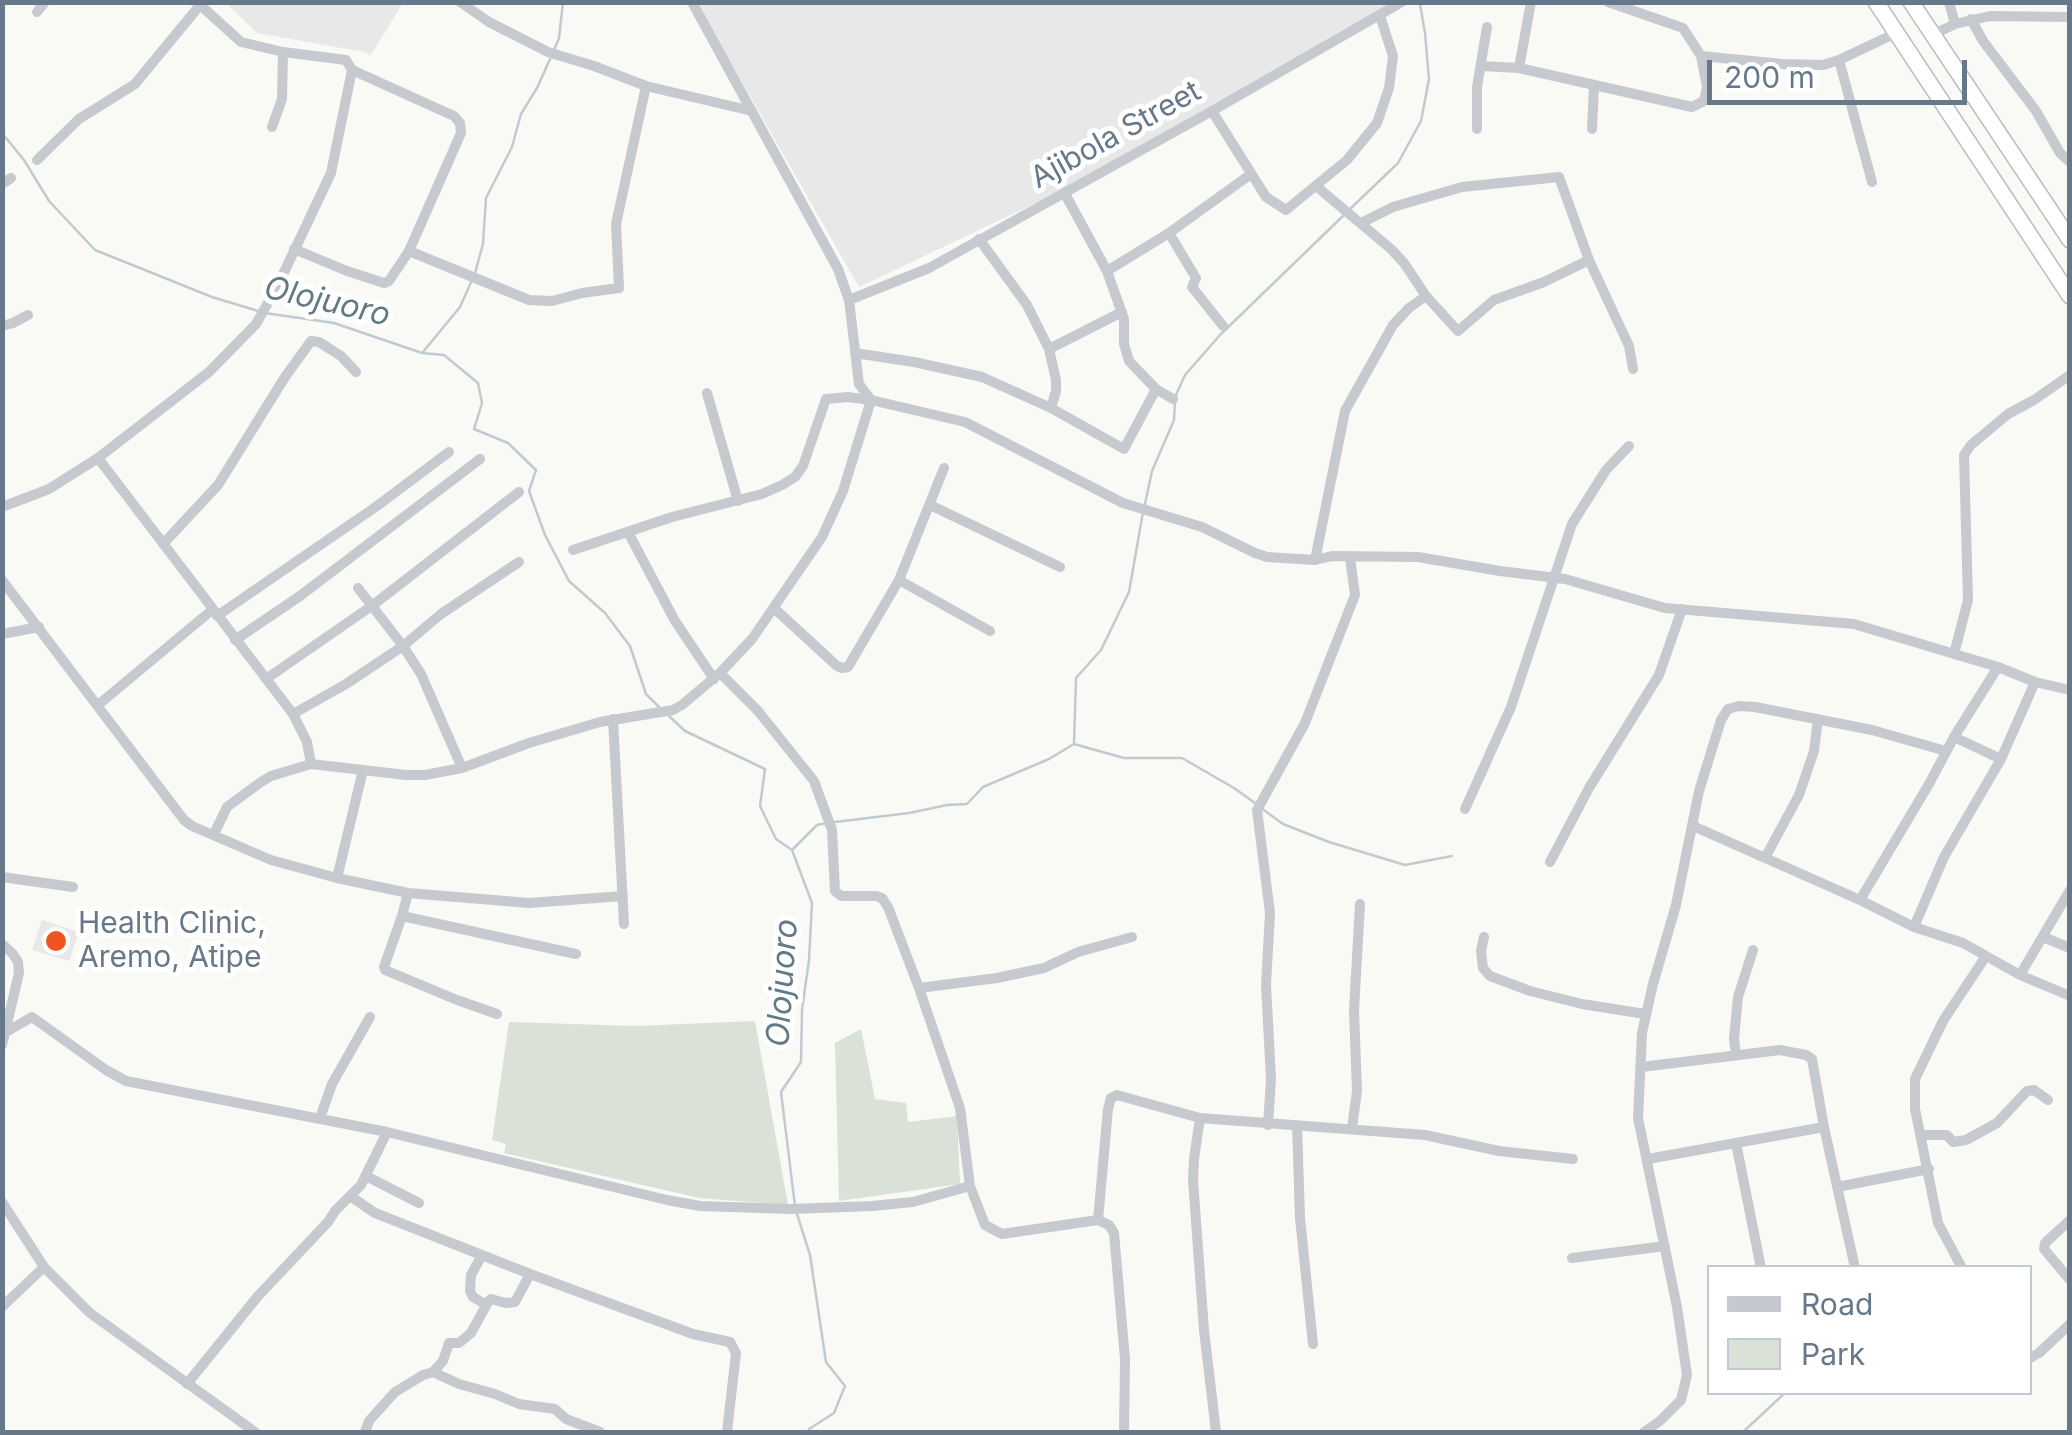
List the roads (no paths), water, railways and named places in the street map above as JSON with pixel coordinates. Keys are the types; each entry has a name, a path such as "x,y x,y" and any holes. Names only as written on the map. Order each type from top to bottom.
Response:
{"highway":[{"path":"1876,2 2070,296"},
{"path":"1911,2 2070,240"}],"street":[{"path":"36,12 45,2"},
{"path":"460,2 489,22 548,52 646,86 752,111"},
{"path":"692,2 838,269 849,300 860,384 871,400"},
{"name":"Ajibola Street","path":"849,300 916,274 1402,2"},
{"path":"1520,68 1531,2"},
{"path":"1481,66 1520,68 1692,107 1704,101 1701,56 1683,28 1608,2"},
{"path":"1949,2 1954,24"},
{"path":"38,160 79,119 136,84 199,4 241,42 346,60 352,70 454,116 460,123 460,132 409,251 389,281 384,283 294,249"},
{"path":"1212,111 1266,197 1286,210 1346,160 1378,123 1389,88 1393,56 1380,16"},
{"path":"1932,35 1954,24 1990,16 2070,17"},
{"path":"1971,19 2036,111 2060,153 2070,162"},
{"path":"1477,129 1477,86 1487,27"},
{"path":"1701,56 1804,66 1823,64 1896,33"},
{"path":"272,127 282,99 283,52"},
{"path":"1839,60 1872,182"},
{"path":"2,507 49,489 98,458 209,372 256,324 331,173 352,70"},
{"path":"409,251 529,300 552,301 618,288 616,224 646,86"},
{"path":"1592,128 1594,86"},
{"path":"1107,271 1169,233 1251,174"},
{"path":"1361,223 1394,208 1462,187 1559,177 1589,260 1628,346 1633,369"},
{"path":"1316,186 1391,249 1458,332 1494,300 1589,260"},
{"path":"1064,192 1107,271 1122,312 1126,354 1136,370 1172,398"},
{"path":"1169,233 1196,278 1192,287 1223,326"},
{"path":"979,240 1027,305 1050,349 1056,380 1051,408"},
{"path":"1315,560 1345,411 1393,325 1426,296"},
{"path":"1050,349 1122,312"},
{"path":"2,314 8,325 28,315"},
{"path":"163,544 218,486 311,341 341,356 356,372"},
{"path":"856,353 972,374 1051,408 1124,449 1156,388"},
{"path":"1954,654 1968,600 1964,455 2008,414 2070,375"},
{"path":"706,393 738,501"},
{"path":"573,550 672,517 762,494 795,477 803,466 826,400 848,397 965,422 1143,510 1202,526 1267,557 1418,557 1554,577 1682,610 1854,624 2070,690"},
{"path":"214,834 227,807 260,782 311,764 425,775 462,768 528,743 613,720 673,710 717,676 752,639 816,548 834,514 871,400"},
{"path":"1466,810 1511,707 1572,524 1606,470 1629,446"},
{"path":"98,706 214,613 390,497 449,452"},
{"path":"98,458 293,714 307,742 311,764"},
{"path":"236,640 480,460"},
{"path":"774,609 837,666 848,667 899,580 944,468"},
{"path":"266,679 372,606 520,492"},
{"path":"930,505 1060,567"},
{"path":"628,532 675,620 717,676 758,711 820,794 830,825 835,891 842,896 876,896 888,907 960,1108 970,1186 985,1225 1002,1234 1098,1220 1110,1226 1115,1238 1125,1359 1124,1432"},
{"path":"1268,1125 1271,1080 1266,985 1270,914 1259,806 1305,723 1354,595 1350,558"},
{"path":"293,714 403,646 442,614 519,562"},
{"path":"2,580 184,820 271,860 408,893 529,903 623,896"},
{"path":"899,580 990,630"},
{"path":"358,588 403,646 429,690 462,768"},
{"path":"1550,862 1589,788 1659,675 1682,610"},
{"path":"2,634 39,626"},
{"path":"1860,900 1998,666"},
{"path":"1914,927 1944,857 2001,759 2035,682"},
{"path":"1644,1432 1680,1400 1687,1375 1684,1342 1638,1118 1642,1033 1721,720 1728,709 1755,707 1872,730 1946,752"},
{"path":"1764,858 1799,796 1814,751 1818,719"},
{"path":"613,720 624,924"},
{"path":"1954,737 2001,759"},
{"path":"338,878 363,770"},
{"path":"1693,826 1914,927 1963,943 2020,975 2070,996"},
{"path":"2,877 74,886"},
{"path":"2020,975 2070,890"},
{"path":"408,893 385,970 497,1014"},
{"path":"1352,1128 1357,1091 1354,1010 1360,904"},
{"path":"402,916 576,954"},
{"path":"919,988 1044,968 1078,952 1132,937"},
{"path":"1484,937 1483,968 1490,976 1582,1004 1645,1014"},
{"path":"2043,937 2070,948"},
{"path":"2,944 18,962 2,1045"},
{"path":"1736,1054 1738,997 1754,950"},
{"path":"1960,1265 1938,1223 1915,1109 1916,1080 1943,1021 1986,956"},
{"path":"6,1032 32,1017 126,1081 387,1132 667,1200 726,1208 791,1209 913,1202 970,1186"},
{"path":"320,1118 332,1084 370,1017"},
{"path":"1641,1067 1780,1050 1812,1060 1855,1265"},
{"path":"1921,1135 1946,1135 1953,1142 1966,1140 1996,1123 2027,1090 2034,1090 2048,1100"},
{"path":"1098,1220 1108,1109 1111,1098 1117,1096 1200,1118 1426,1135 1499,1151 1573,1159"},
{"path":"1200,1118 1194,1180 1204,1330 1216,1432"},
{"path":"1297,1125 1300,1218 1314,1344"},
{"path":"1648,1159 1824,1127"},
{"path":"187,1384 258,1296 361,1185 387,1132"},
{"path":"1736,1144 1760,1265"},
{"path":"1836,1187 1928,1169"},
{"path":"366,1176 419,1202"},
{"path":"350,1196 375,1213 530,1274 693,1334 730,1342 736,1352 726,1432"},
{"path":"2,1202 44,1267 90,1313 249,1431"},
{"path":"2070,1220 2044,1248 2070,1280"},
{"path":"1572,1258 1665,1246"},
{"path":"482,1255 471,1275 470,1291 485,1304"},
{"path":"2,1307 44,1267"},
{"path":"365,1432 369,1421 394,1392 433,1372 443,1361 449,1343 459,1342 471,1333 485,1304 491,1299 516,1302 530,1274"},
{"path":"2032,1357 2070,1324"},
{"path":"433,1372 518,1404 554,1409 566,1420 600,1432"}],"waterway":[{"path":"554,50 563,2"},
{"path":"1349,210 1398,163 1421,121 1429,79 1420,4"},
{"path":"475,273 483,244 486,198 512,147 521,114 551,57"},
{"name":"Olojuoro","path":"2,133 49,201 95,250 212,297 258,311"},
{"path":"1176,395 1185,375 1221,334 1344,215"},
{"path":"423,352 460,307 472,280"},
{"name":"Olojuoro","path":"265,313 334,323 422,353 444,355 478,383 482,403 474,429 508,443 536,470 529,491 545,535 569,581 605,613 630,646 646,694 659,707"},
{"path":"1145,504 1152,471 1174,420 1175,402"},
{"path":"835,822 967,804 983,787 1074,744 1076,678 1101,650 1129,592 1143,512"},
{"name":"Olojuoro","path":"669,716 685,731 765,769 760,806 776,839 792,850 812,903 801,1062 781,1092 795,1206"},
{"path":"1074,744 1124,758 1182,758 1255,803"},
{"path":"1261,808 1283,824 1405,865 1452,856"},
{"path":"792,850 817,825 827,823"},
{"name":"Olojuoro","path":"797,1214 810,1255 826,1362 845,1386 834,1413 809,1432"},
{"path":"1743,1432 1783,1395"}],"place":[{"name":"Health Clinic, Aremo, Atipe","path":"56,941"}]}
